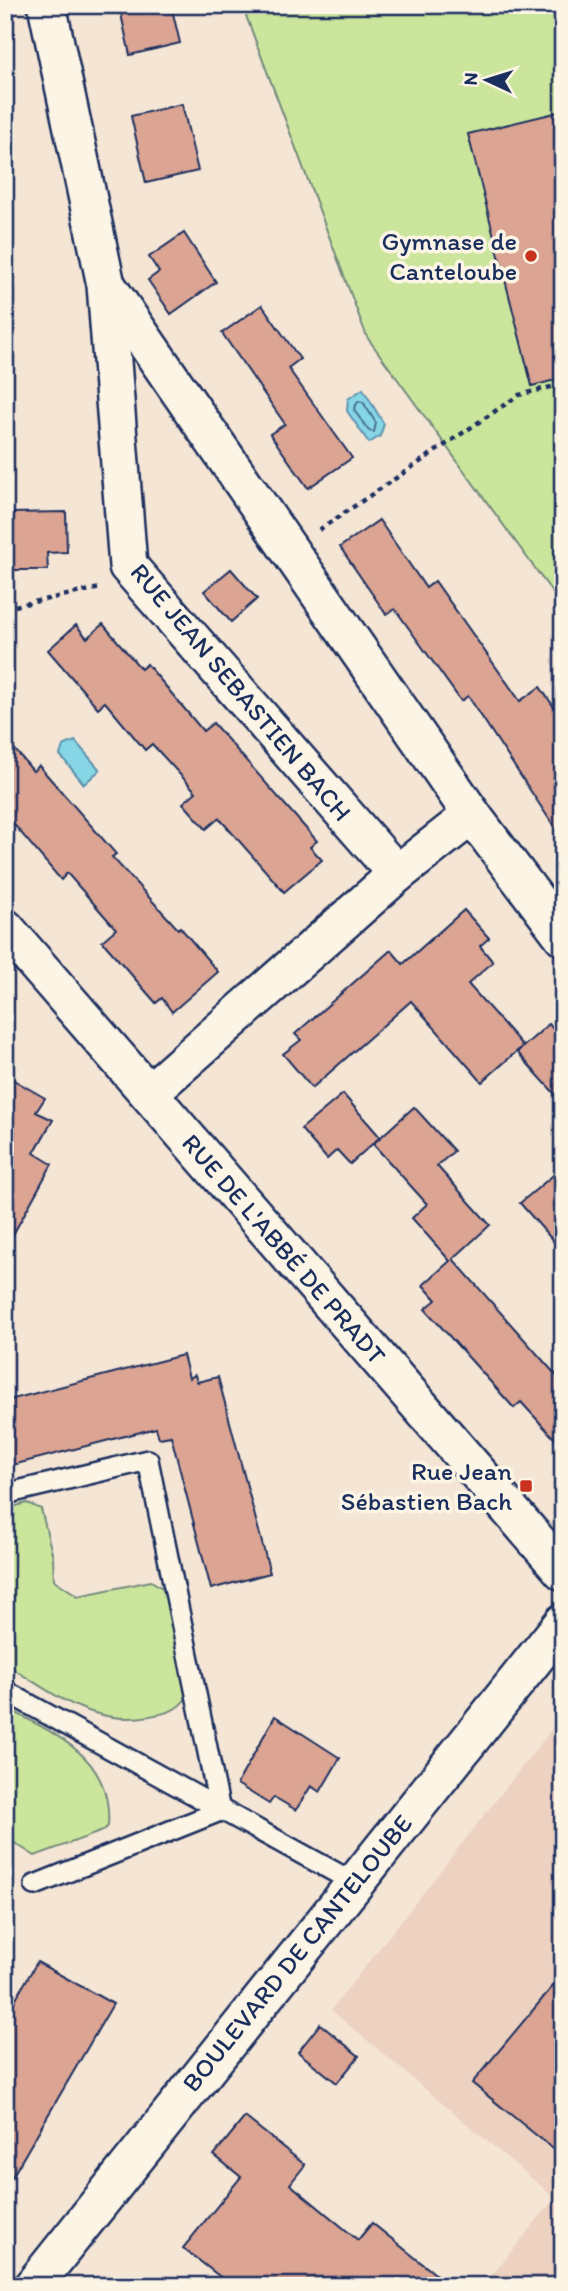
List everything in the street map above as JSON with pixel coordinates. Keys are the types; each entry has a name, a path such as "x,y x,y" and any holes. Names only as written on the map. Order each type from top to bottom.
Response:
{"street":[{"name":"RUE JEAN SEBASTIEN BACH","path":"47,5 106,285 128,566 397,874"},
{"name":"RUE JEAN SEBASTIEN BACH","path":"106,285 472,815 563,936"},
{"path":"149,1094 397,874 472,815"},
{"name":"RUE DE L'ABBÉ DE PRADT","path":"5,928 563,1571"},
{"name":"BOULEVARD DE CANTELOUBE","path":"33,2286 353,1882 563,1623"}],"lane":[{"path":"5,1494 148,1460 220,1811"},
{"path":"5,1691 353,1882"},
{"path":"35,1885 220,1811"}],"path":[{"path":"289,550 519,395 563,384"},
{"path":"5,608 100,589 128,566"}],"shaded area":[{"path":"563,1715 563,2286 483,2286 555,2198 331,2010"}],"green space":[{"path":"242,5 563,5 563,607 367,337"},
{"path":"27,1503 41,1509 53,1557 54,1580 78,1596 151,1581 164,1589 187,1697 175,1708 150,1716 110,1717 74,1705 5,1664 5,1509"},
{"path":"5,1707 62,1739 92,1766 101,1782 107,1802 108,1826 103,1831 35,1856 5,1837"}],"water":[{"path":"363,389 384,424 380,436 369,443 347,411 348,399"},
{"path":"75,741 100,770 84,784 60,755 63,746"}],"building":[{"path":"119,5 171,5 180,43 130,55"},
{"path":"182,104 198,171 146,183 131,116"},
{"name":"Gymnase de Canteloube","path":"563,111 563,378 532,386 468,134"},
{"path":"184,233 216,282 171,314 148,280 159,272 149,257"},
{"path":"262,305 300,359 288,368 352,458 308,488 270,434 285,424 222,333"},
{"path":"66,512 67,552 47,553 48,570 12,570 10,513"},
{"path":"379,520 426,588 435,581 520,701 540,687 563,720 563,840 468,696 461,701 395,609 386,614 340,547"},
{"path":"231,569 257,599 231,622 204,591"},
{"path":"103,624 141,669 147,664 203,731 213,723 317,841 310,847 322,860 284,892 219,818 206,829 183,803 196,792 152,744 145,750 105,702 98,708 48,650 76,625 87,638"},
{"path":"5,738 33,771 39,766 116,854 112,857 178,929 180,927 218,972 172,1012 162,998 156,1003 102,941 116,929 67,873 61,880 5,814"},
{"path":"464,910 489,938 480,946 493,962 468,984 523,1046 482,1082 411,1001 312,1088 283,1054 301,1040 295,1034 391,950 403,964"},
{"path":"549,1024 563,1041 563,1103 517,1052"},
{"path":"5,1075 45,1098 36,1112 53,1120 34,1153 52,1164 5,1249"},
{"path":"343,1094 380,1137 350,1164 337,1150 327,1159 301,1129"},
{"path":"414,1107 454,1151 437,1166 490,1225 453,1259 563,1383 563,1448 521,1402 514,1408 425,1309 436,1300 423,1285 450,1261 412,1218 427,1204 373,1144"},
{"path":"563,1167 563,1252 520,1203"},
{"path":"183,1355 189,1378 195,1375 197,1382 218,1377 270,1573 211,1589 171,1436 159,1438 156,1428 5,1467 5,1401"},
{"path":"275,1716 340,1758 320,1792 311,1786 296,1810 274,1797 269,1804 237,1784"},
{"path":"37,1962 113,2004 5,2189 5,2017"},
{"path":"563,1974 563,2157 472,2083"},
{"path":"320,2024 359,2056 337,2083 298,2052"},
{"path":"245,2117 305,2165 290,2184 358,2240 372,2223 450,2286 232,2286 183,2248 241,2177 214,2155"}],"place":[{"name":"Gymnase de Canteloube","path":"531,256"},
{"name":"Rue Jean Sébastien Bach","path":"526,1486"}]}
